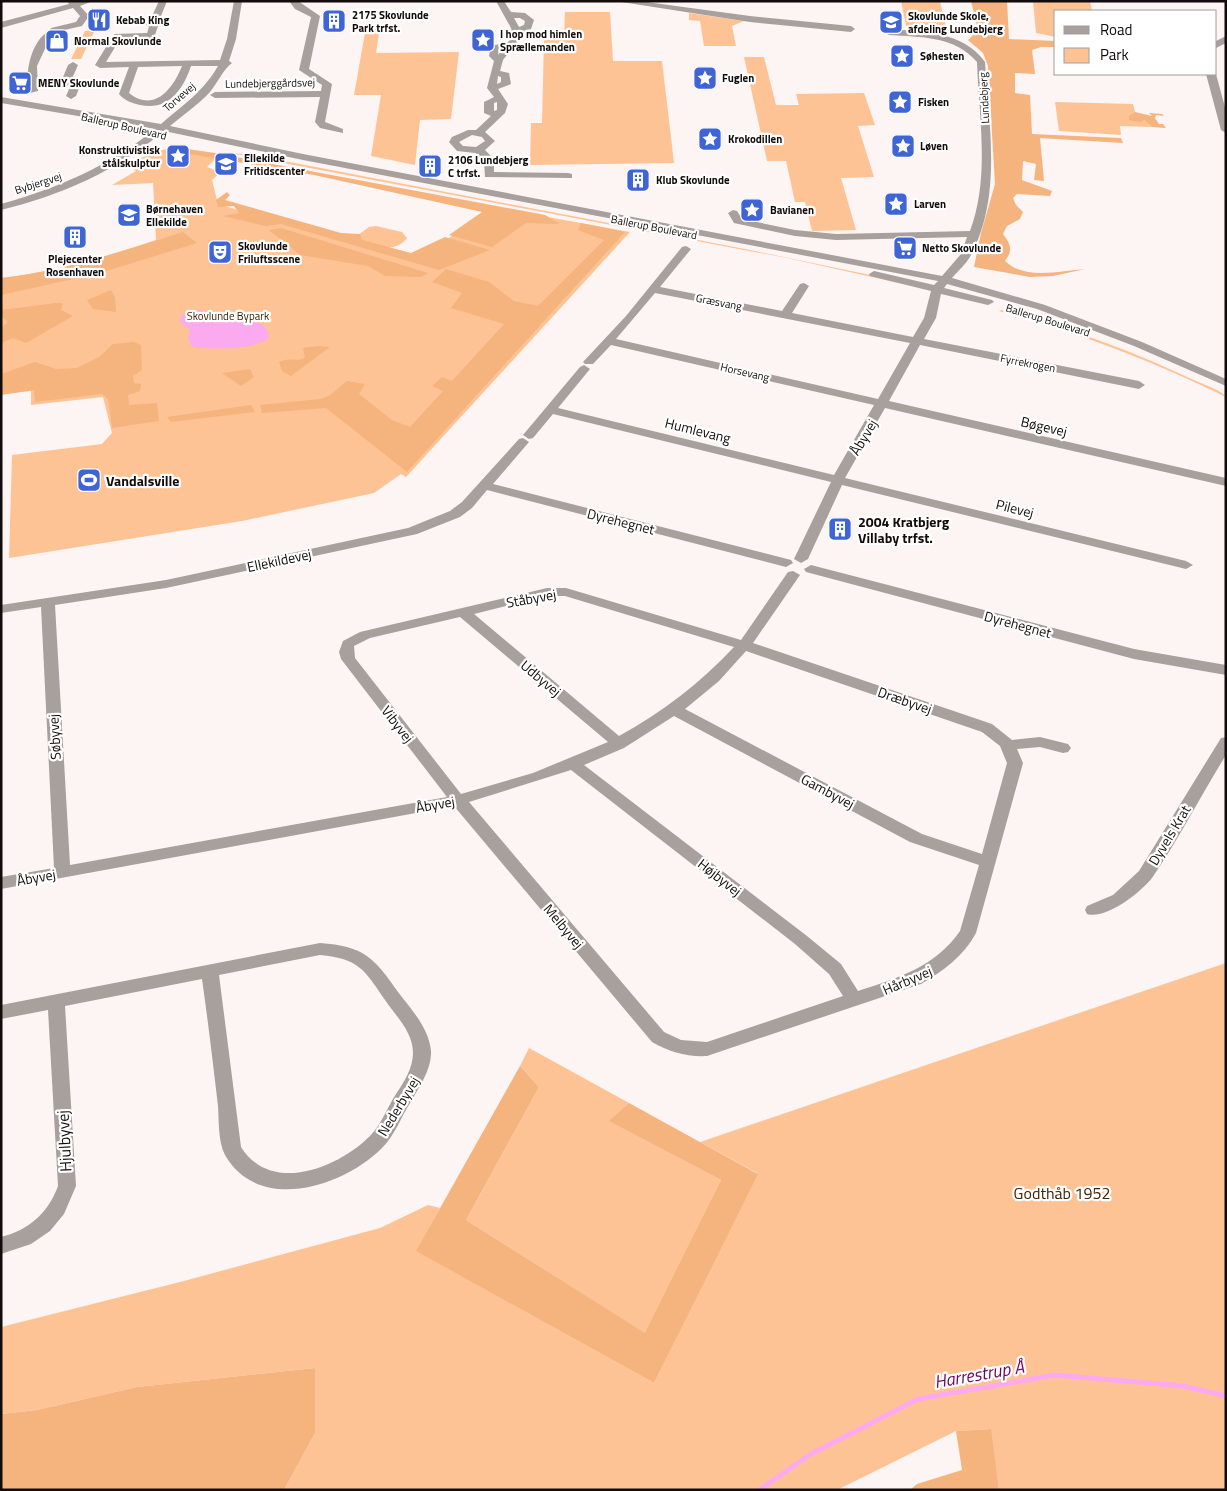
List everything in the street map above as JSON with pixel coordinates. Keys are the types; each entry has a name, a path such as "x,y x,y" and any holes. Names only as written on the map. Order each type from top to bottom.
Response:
{"street":[{"path":"1,25 73,3 89,1"},
{"path":"163,1 157,16 153,17 149,24 154,26 151,36 117,36 110,51 105,55 100,65 225,63"},
{"name":"Torvevej","path":"163,130 202,95 225,63 235,25 238,1"},
{"name":"Torvevej","path":"163,130 179,126 210,101 247,1"},
{"name":"Lundebjerggårdsvej","path":"292,1 298,7 316,16 304,70 327,84 320,122 328,129 340,131"},
{"path":"479,133 498,115 489,113 489,102 500,98 492,88 495,73 499,60 517,37 509,15 500,1"},
{"path":"619,1 750,19 851,28"},
{"path":"33,91 32,66 46,36 56,32 54,30 79,24 85,16 73,3"},
{"path":"509,15 523,15 530,20 528,27 516,30"},
{"name":"Lundebjerg","path":"889,32 928,35 956,42 976,53 982,62 987,183 975,234 966,255 937,289"},
{"path":"135,64 124,94 129,100 152,103 161,102 174,92 187,64"},
{"path":"71,96 75,86 66,82 73,65"},
{"path":"492,88 506,84 506,76 495,73"},
{"path":"1211,75 1226,130"},
{"name":"Lundebjerggårdsvej","path":"210,101 326,94"},
{"name":"Ballerup Boulevard","path":"1,100 859,261 945,279 958,289 1083,329 1128,346 1226,389"},
{"name":"Ballerup Boulevard","path":"163,130 767,249 937,289 958,289 1041,308 1095,327 1226,383"},
{"name":"Bybjergvej","path":"1,207 45,194 88,178 124,158 163,130"},
{"path":"479,133 490,141 478,150 460,148 454,142 459,136 479,133"},
{"path":"478,150 489,159 489,175 568,176"},
{"path":"733,213 738,221 814,236 975,234"},
{"path":"550,410 686,249"},
{"name":"Lundebjerg","path":"958,289 966,267 966,255"},
{"path":"785,315 804,286"},
{"name":"Græsvang","path":"653,288 917,341"},
{"name":"Åbyvej","path":"930,318 937,289"},
{"name":"Åbyvej","path":"806,564 838,480 883,404 930,318 958,289"},
{"name":"Horsevang","path":"608,341 883,404"},
{"name":"Fyrrekrogen","path":"917,341 1139,385"},
{"name":"Bøgevej","path":"883,404 1199,478 1226,482"},
{"name":"Ellekildevej","path":"1,609 166,584 412,531 455,514 486,486 550,410"},
{"name":"Humlevang","path":"550,410 838,480"},
{"name":"Pilevej","path":"838,480 1186,565"},
{"name":"Dyrehegnet","path":"486,486 790,569"},
{"path":"790,569 806,574 806,564"},
{"name":"Dyrehegnet","path":"806,564 1134,654 1226,670"},
{"name":"Åbyvej","path":"1,883 458,800 522,783 574,765 652,726 704,686 743,646 790,569"},
{"name":"Ståbyvej","path":"348,644 364,635 547,592 566,592 743,646"},
{"name":"Søbyvej","path":"48,602 62,872"},
{"name":"Udbyvej","path":"463,612 619,744"},
{"name":"Vibyvej","path":"348,644 346,652 348,659 458,800"},
{"name":"Dræbyvej","path":"743,646 987,728 1009,745"},
{"name":"Gambyvej","path":"675,710 916,838 986,861"},
{"path":"1009,745 1040,742 1063,748"},
{"name":"Dyvels Krat","path":"1093,910 1119,899 1145,875 1226,742"},
{"name":"Hårbyvej","path":"674,1046 690,1050 707,1049 855,1000 915,979 940,965 958,949 968,933 986,861 1015,763 1009,745"},
{"name":"Højbyvej","path":"574,765 807,945 835,969 855,1000"},
{"name":"Melbyvej","path":"458,800 658,1037 674,1046"},
{"name":"Nederbyvej","path":"1,1012 320,949 339,950 356,954 370,964 419,1036 422,1051 420,1068 378,1141 359,1158 337,1170 292,1182 268,1180 244,1167 232,1149 210,971"},
{"name":"Hjulbyvej","path":"1,1246 15,1243 36,1232 54,1215 62,1201 66,1186 56,1001"}],"green space":[{"path":"901,1 940,1 946,27 906,26"},
{"path":"1033,1 1090,1 1092,10 1054,10 1054,37 1036,33"},
{"path":"565,12 610,12 613,61 662,61 674,163 530,165 531,123 542,123 544,39 564,39"},
{"path":"689,13 744,21 732,26 736,46 704,46 700,21 689,20"},
{"path":"366,27 380,27 376,53 459,52 451,119 420,120 415,165 371,156 381,95 354,95"},
{"path":"95,30 81,59 71,59 85,31"},
{"path":"744,57 764,57 776,105 799,105 796,94 864,93 875,125 858,126 874,177 841,178 856,230 812,231 805,202 795,202 786,161 767,161"},
{"path":"1055,102 1133,104 1135,112 1129,115 1144,120 1152,127 1120,126 1121,135 1059,131"},
{"name":"Skovlunde Bypark","path":"175,147 221,154 207,167 221,172 212,180 218,204 415,262 493,207 630,232 406,477 401,474 374,493 242,521 9,558 12,455 102,444 112,433 103,397 31,405 31,391 1,394 1,278 41,272 80,263 156,240 153,183 112,185 136,171 128,166 150,153"},
{"path":"225,152 258,156 750,250 870,275 912,286 787,258"},
{"path":"376,226 402,232 407,238 397,246 391,247 360,241 358,235 369,227"},
{"path":"999,311 1076,332 1124,350 1212,388 1226,397 1114,348"},
{"name":"Godthåb 1952","path":"1226,963 1226,1490 999,1490 990,1429 956,1431 837,1490 284,1490 315,1433 315,1368 137,1387 37,1410 1,1414 1,1327 180,1282 380,1228 428,1205 440,1208 417,1251 654,1383 757,1173 700,1142"},
{"path":"529,1048 629,1103 610,1121 721,1180 646,1334 466,1220 539,1087 520,1066"}],"shaded area":[{"path":"971,1 1007,1 1009,39 1054,41 1054,47 1041,47 1032,50 1035,74 1015,73 1015,93 1030,95 1032,134 1121,138 1123,143 1040,138 1044,181 1034,180 1036,164 1023,161 1022,180 1052,191 1050,196 1017,194 1013,198 1016,205 1023,212 1020,219 1007,226 1003,234 1010,248 1005,261 1022,271 1032,272 1043,273 1085,269 1053,276 1030,277 974,267 981,233 995,184 988,66 983,53 968,40 978,30"},
{"path":"1135,112 1152,116 1149,113 1162,114 1164,116 1156,115 1155,118 1159,124 1163,124 1166,128 1152,127 1144,120 1141,122 1129,120 1129,115"},
{"path":"179,148 545,215 560,224 526,223 492,247 449,235 482,212 314,175 178,152"},
{"path":"227,192 230,195 225,200 341,233 360,234 362,240 411,253 445,237 490,250 439,270 281,224 266,226 223,216 239,213 234,206 218,207 216,200"},
{"path":"581,223 625,232 407,472 326,408 262,413 260,405 320,399 329,396 347,381 365,384 359,394 392,420 410,427 443,391 432,386 442,377 452,381 504,324 451,308 462,293 432,282 446,269 489,282 514,301 538,306 604,240 578,230"},
{"path":"281,228 428,273 421,277 385,276 368,266 300,255 269,230"},
{"path":"183,232 197,243 100,273 1,295 1,278 48,271 116,253"},
{"path":"111,290 115,297 116,312 93,309 87,300"},
{"path":"63,303 61,310 73,316 26,343 13,338 1,343 1,328 8,322 1,316 1,310"},
{"path":"199,310 259,323 266,328 269,337 263,341 246,346 196,348 191,346 188,337 190,330 179,321 184,313"},
{"path":"134,342 141,345 142,370 133,376 134,383 141,384 140,391 128,395 129,405 157,403 159,421 112,428 108,399 102,394 35,402 34,390 1,395 1,374 35,362 56,369 77,368 99,357 113,344"},
{"path":"330,347 291,376 282,371 279,362 305,358 303,348"},
{"path":"250,369 254,377 241,386 222,373"},
{"path":"251,405 255,412 171,422 167,417"},
{"path":"520,1066 539,1087 466,1220 645,1333 721,1180 609,1121 629,1103 758,1174 654,1383 416,1251"},
{"path":"315,1368 315,1433 284,1490 1,1490 1,1414 37,1410 137,1387"},
{"path":"991,1429 999,1490 910,1490 917,1484 962,1470 956,1431"}],"waterway":[{"name":"Harrestrup Å","path":"759,1490 811,1454 918,1399 1055,1375 1183,1386 1226,1396"}],"place":[{"name":"Kebab King","path":"99,20"},
{"name":"2175 Skovlunde Park trfst.","path":"334,21"},
{"name":"Skovlunde Skole, afdeling Lundebjerg","path":"891,22"},
{"name":"I hop mod himlen Sprællemanden","path":"483,40"},
{"name":"Normal Skovlunde","path":"57,41"},
{"name":"Søhesten","path":"902,56"},
{"name":"Fuglen","path":"705,78"},
{"name":"MENY Skovlunde","path":"20,83"},
{"name":"Fisken","path":"900,102"},
{"name":"Krokodillen","path":"710,139"},
{"name":"Løven","path":"903,146"},
{"name":"Konstruktivistisk stålskulptur","path":"178,156"},
{"name":"Ellekilde Fritidscenter","path":"226,164"},
{"name":"2106 Lundebjerg C trfst.","path":"430,166"},
{"name":"Klub Skovlunde","path":"638,180"},
{"name":"Larven","path":"896,204"},
{"name":"Bavianen","path":"752,210"},
{"name":"Børnehaven Ellekilde","path":"129,215"},
{"name":"Plejecenter Rosenhaven","path":"75,237"},
{"name":"Netto Skovlunde","path":"905,248"},
{"name":"Skovlunde Friluftsscene","path":"220,252"},
{"name":"Vandalsville","path":"89,480"},
{"name":"2004 Kratbjerg Villaby trfst.","path":"840,529"}]}
